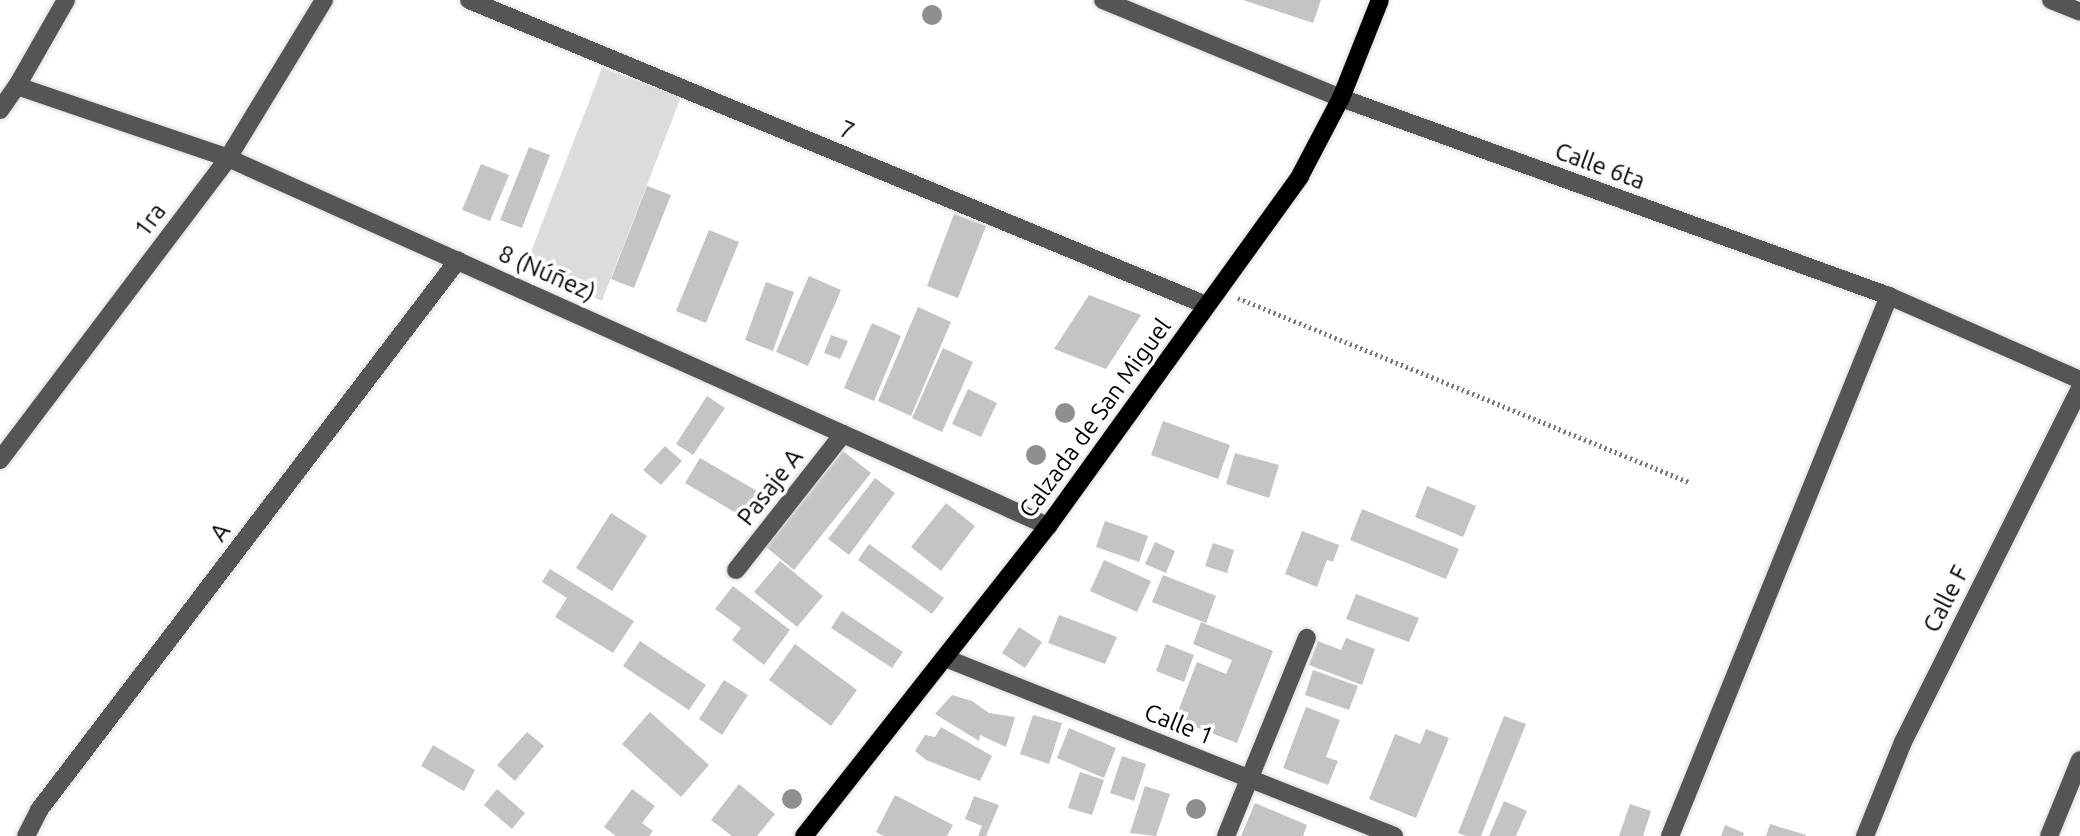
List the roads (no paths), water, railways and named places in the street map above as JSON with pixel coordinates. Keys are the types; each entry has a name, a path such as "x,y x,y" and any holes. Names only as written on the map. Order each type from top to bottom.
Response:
{"main road":[{"name":"Calzada de San Miguel","path":"804,836 1048,526 1300,176 1342,99 1380,0"}],"street":[{"path":"0,110 17,86 66,0"},
{"name":"1ra","path":"0,460 228,158 324,0"},
{"name":"7","path":"470,0 1206,306"},
{"name":"Calle 6ta","path":"1103,0 1342,99 1889,296 2080,380"},
{"path":"2051,0 2080,12"},
{"name":"8 (Núñez)","path":"17,86 228,158 1048,526"},
{"name":"A","path":"26,836 39,810 458,260"},
{"path":"1670,836 1889,296"},
{"name":"Calle F","path":"1865,836 1908,731 2080,388"},
{"name":"Pasaje A","path":"736,570 843,434"},
{"path":"1226,836 1307,638"},
{"name":"Calle 1","path":"945,658 1394,836"},
{"path":"2049,836 2080,760"}]}
